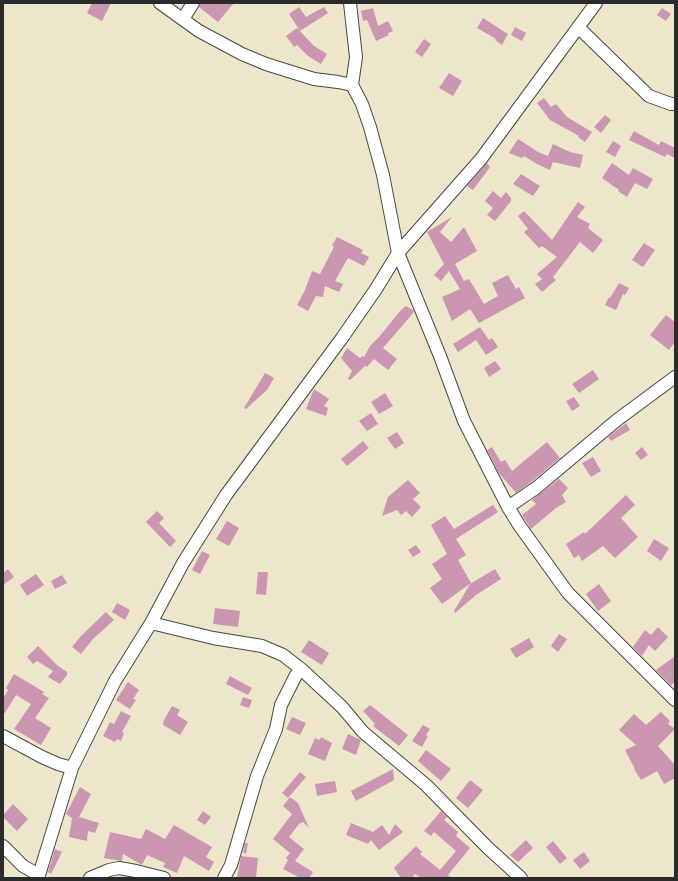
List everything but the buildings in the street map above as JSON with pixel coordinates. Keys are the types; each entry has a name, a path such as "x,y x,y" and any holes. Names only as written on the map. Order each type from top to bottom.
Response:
{"street":[{"path":"160,3 213,39 242,54 266,64 314,79 352,85"},
{"path":"183,19 193,3"},
{"path":"350,3 356,57 352,85 362,104 370,127 383,175 398,253 440,356 464,421 508,507 519,525 568,593 675,700"},
{"path":"3,846 23,866 39,876 72,768 115,681 151,623 183,563 226,495 342,338 376,290 398,253 481,159 596,3"},
{"path":"578,27 649,96 675,104"},
{"path":"508,507 536,488 617,420 673,382"},
{"path":"151,623 213,638 262,646 283,654 342,707 364,732 426,785 520,878"},
{"path":"224,878 231,865 257,776 276,729 281,705 296,675 301,669"},
{"path":"3,736 42,757 72,768"},
{"path":"90,878 109,870 119,868 164,878"}]}
